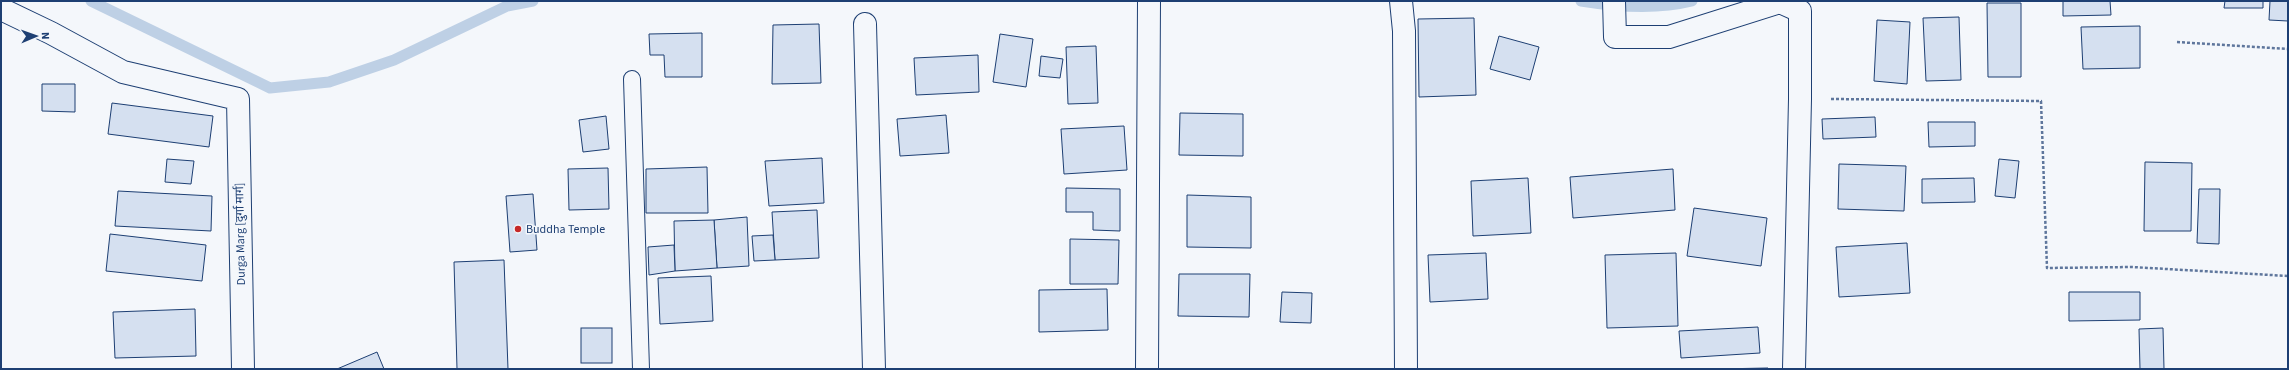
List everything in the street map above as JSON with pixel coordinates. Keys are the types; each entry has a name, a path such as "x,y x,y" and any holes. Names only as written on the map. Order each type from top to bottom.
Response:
{"street":[{"path":"1147,369 1149,1"},
{"path":"1401,1 1404,39 1406,369"},
{"path":"1614,1 1616,37 1669,37 1780,2 1800,12 1800,99 1794,369"},
{"name":"Durga Marg [दुर्गा मार्ग]","path":"1,9 52,33 123,72 238,99 242,369"},
{"path":"865,24 874,369"}],"lane":[{"path":"632,79 641,369"}],"path":[{"path":"2176,42 2288,49"},
{"path":"1800,99 2041,101 2047,268 2132,267 2288,276"}],"building":[{"path":"2063,1 2110,1 2111,15 2063,16"},
{"path":"2225,1 2263,1 2263,8 2224,8"},
{"path":"2270,1 2288,1 2288,21 2269,20"},
{"path":"1987,3 2021,3 2021,77 1988,77"},
{"path":"1959,17 1961,80 1926,81 1923,18"},
{"path":"1474,18 1476,95 1419,97 1418,19"},
{"path":"1877,20 1910,22 1907,84 1874,81"},
{"path":"819,24 821,83 772,84 773,25"},
{"path":"2140,26 2140,68 2083,69 2081,27"},
{"path":"702,33 702,77 665,77 664,55 650,55 649,34"},
{"path":"1000,34 1033,39 1026,87 993,82"},
{"path":"1499,36 1539,47 1530,80 1490,69"},
{"path":"1096,46 1098,103 1068,104 1066,47"},
{"path":"978,55 979,92 916,95 914,58"},
{"path":"1041,56 1063,59 1060,78 1039,76"},
{"path":"42,84 75,84 75,112 42,111"},
{"path":"112,103 213,116 209,147 108,134"},
{"path":"1180,113 1243,114 1243,156 1179,155"},
{"path":"946,115 949,153 900,156 897,119"},
{"path":"606,116 609,149 583,152 579,120"},
{"path":"1875,117 1876,137 1823,139 1822,119"},
{"path":"1928,122 1975,122 1975,146 1929,147"},
{"path":"1124,126 1127,170 1064,174 1061,129"},
{"path":"822,158 824,203 769,206 765,161"},
{"path":"167,159 194,161 191,184 165,182"},
{"path":"1999,159 2019,161 2015,198 1995,196"},
{"path":"2145,162 2192,163 2191,231 2144,231"},
{"path":"1839,164 1906,166 1904,211 1838,209"},
{"path":"707,167 708,213 646,213 646,169"},
{"path":"608,168 609,209 569,210 568,169"},
{"path":"1673,169 1675,210 1573,218 1570,177"},
{"path":"1528,178 1531,233 1473,236 1471,181"},
{"path":"1974,178 1975,202 1922,203 1922,179"},
{"path":"1066,188 1120,189 1120,231 1093,230 1093,212 1066,212"},
{"path":"2199,189 2220,189 2219,244 2197,243"},
{"path":"118,191 212,196 211,231 115,226"},
{"path":"533,194 537,250 510,252 506,196"},
{"path":"1187,195 1251,197 1251,248 1187,247"},
{"path":"1694,208 1767,218 1761,266 1687,256"},
{"path":"817,210 819,258 775,260 772,212"},
{"path":"747,217 749,266 717,268 714,220"},
{"path":"714,220 717,268 675,271 674,221"},
{"path":"110,234 206,245 202,281 106,271"},
{"path":"773,235 775,260 754,261 752,236"},
{"path":"1070,239 1119,240 1118,284 1070,284"},
{"path":"1907,243 1910,293 1839,297 1836,247"},
{"path":"674,245 675,271 649,275 648,247"},
{"path":"1486,253 1488,299 1430,302 1428,255"},
{"path":"1676,253 1678,326 1607,328 1605,255"},
{"path":"504,260 508,369 457,369 454,262"},
{"path":"1179,274 1250,274 1249,317 1178,316"},
{"path":"711,276 713,321 660,324 658,278"},
{"path":"1107,289 1108,330 1039,332 1039,290"},
{"path":"1282,292 1312,293 1311,323 1280,322"},
{"path":"2069,292 2140,292 2140,320 2069,321"},
{"path":"195,309 196,356 115,358 113,312"},
{"path":"1758,327 1760,353 1681,358 1679,331"},
{"path":"581,328 612,328 612,363 581,363"},
{"path":"2163,328 2164,369 2140,369 2139,329"},
{"path":"377,352 384,369 337,369"},
{"path":"1768,368 1768,369 1717,369"}],"waterway":[{"path":"91,1 270,88 329,82 394,60 507,6 533,1"},
{"path":"1581,1 1637,7 1665,6 1692,1"}],"place":[{"name":"Buddha Temple","path":"518,229"}]}
